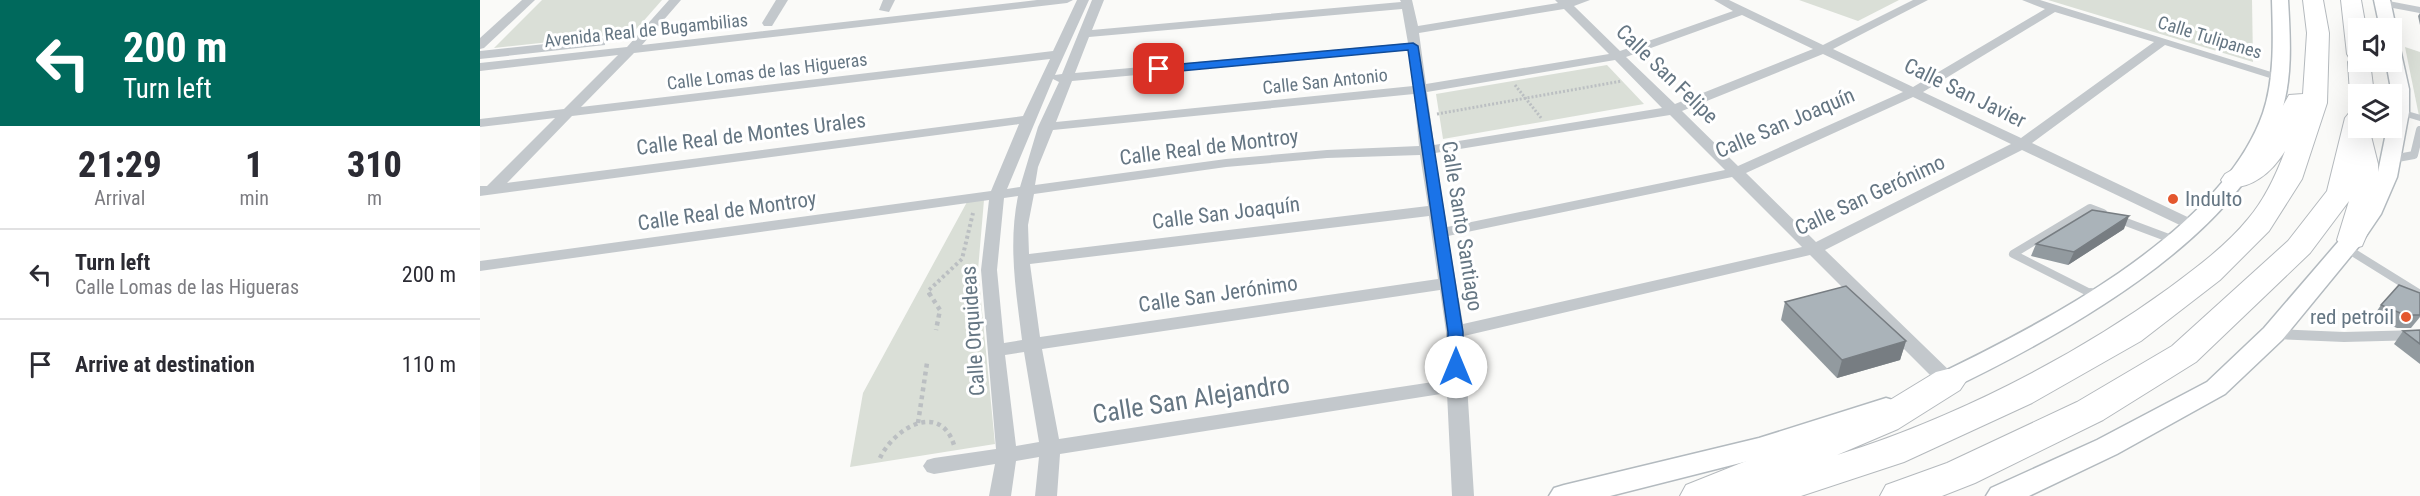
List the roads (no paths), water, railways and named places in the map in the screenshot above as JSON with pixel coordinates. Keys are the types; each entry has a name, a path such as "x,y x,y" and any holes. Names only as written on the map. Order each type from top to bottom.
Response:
{"highway":[{"path":"1755,496 1891,452 2019,394 2129,333 2209,273 2259,225 2288,179 2314,103 2314,68 2318,33 2313,0"},
{"path":"2351,0 2354,18"},
{"path":"2359,18 2377,1"},
{"path":"2235,180 2264,163 2282,135 2314,68"},
{"path":"1900,496 1961,473 2090,411 2184,354 2299,247 2341,192 2354,138"},
{"path":"2349,243 2367,191 2365,158 2360,138"},
{"path":"1700,496 1885,420 1948,381"}],"street":[{"path":"480,45 529,0"},
{"path":"480,202 486,190 631,50 675,0"},
{"path":"768,23 782,0"},
{"name":"Avenida Real de Bugambilias","path":"480,55 768,23 887,5 971,0"},
{"name":"Avenida Real de Bugambilias","path":"480,67 1067,0"},
{"name":"Calle Orquideas","path":"1000,496 1006,455 989,270 997,195 1028,119 1083,0"},
{"path":"1046,496 1050,448 1032,344 1021,260 1020,225 1024,192 1046,127 1098,0"},
{"path":"1046,80 1413,38 1584,0"},
{"name":"Calle San Javier","path":"1720,0 2022,144 2183,233"},
{"name":"Calle Real de Montroy","path":"480,266 1226,163 1327,154 1427,150 1673,110 1824,50 1922,0"},
{"name":"Calle Tulipanes","path":"2028,0 2277,76"},
{"path":"1564,496 1760,448 1892,406 1948,381 2044,330 2124,281 2183,233 2235,180 2252,155 2272,114 2277,76 2280,0"},
{"path":"2377,1 2384,18"},
{"path":"1083,34 1406,3"},
{"name":"Calle Santo Santiago","path":"1406,3 1455,332 1463,496"},
{"name":"Calle San Felipe","path":"1564,3 1948,381"},
{"name":"Calle San Joaquín","path":"1441,233 1736,172 1914,93 2054,8"},
{"name":"Calle San Antonio","path":"1046,127 1420,89 1618,56 1743,11"},
{"name":"Calle San Gerónimo","path":"1455,332 1814,249 2022,144 2163,41"},
{"name":"Calle Lomas de las Higueras","path":"480,123 1058,54"},
{"path":"2001,496 2106,447 2216,388 2273,334 2349,243 2370,214 2387,177 2391,159 2410,115 2400,89 2397,72"},
{"name":"Calle Real de Montes Urales","path":"486,190 1028,119"},
{"name":"Calle San Joaquín","path":"1021,260 1437,210"},
{"name":"Calle San Jerónimo","path":"995,350 1448,283"},
{"name":"Calle San Alejandro","path":"934,466 1456,385"}],"lane":[{"path":"2377,1 2420,10"},
{"path":"2391,159 2414,155 2420,129"},
{"path":"2098,297 2013,254 2090,208 2183,233"},
{"path":"2349,243 2420,294"},
{"path":"2273,334 2344,337 2420,335"}],"place":[{"name":"Indulto","path":"2173,199"},
{"name":"red petroil","path":"2406,317"}]}
